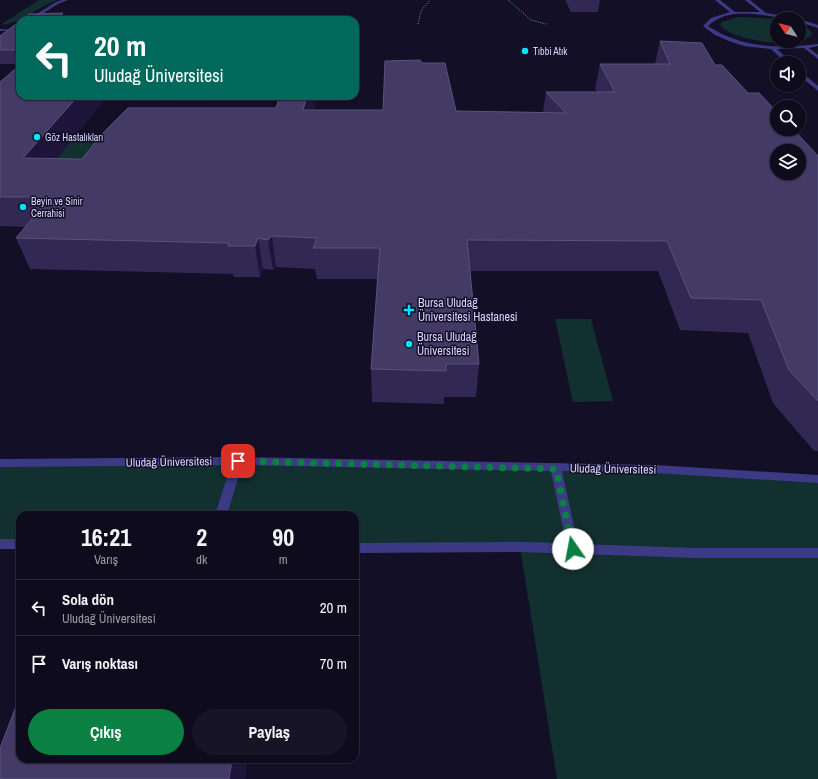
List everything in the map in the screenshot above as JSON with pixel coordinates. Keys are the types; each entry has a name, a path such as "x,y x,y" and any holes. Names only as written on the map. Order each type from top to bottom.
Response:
{"street":[{"path":"35,16 57,3 66,0"},
{"path":"717,0 734,14"},
{"path":"747,0 765,14"},
{"path":"770,15 734,14 713,18 705,26 718,35 737,42 770,47"},
{"path":"806,22 818,27"},
{"path":"0,30 14,30"},
{"path":"5,36 14,30"},
{"path":"806,47 818,45"},
{"path":"772,48 781,56"},
{"path":"806,48 818,58"},
{"path":"806,78 818,89"},
{"path":"222,511 238,461"},
{"name":"Uludağ Üniversitesi","path":"0,463 238,461 556,469 655,469 818,479"},
{"path":"556,469 573,549"},
{"path":"0,544 16,544"},
{"path":"359,548 573,549 697,553 818,553"}],"path":[{"path":"418,24 421,11 430,0"},
{"path":"508,0 531,20 546,24"}],"green space":[{"path":"39,0 58,0 43,6 26,16 16,16 15,22 0,25"},
{"path":"738,17 770,19 770,42 738,36 727,31 720,25 722,22"},
{"path":"806,28 810,30 812,34 806,38"},
{"path":"91,136 251,138 93,158 46,159 62,141 78,141 82,138"},
{"path":"555,319 591,319 613,401 573,402"},
{"path":"238,461 556,469 818,479 818,779 557,779 520,547 359,548 359,511 16,511 16,544 0,544 0,463"}],"building":[{"path":"63,13 60,16 26,16 29,14"},
{"path":"16,24 16,50 0,50 0,36"},
{"path":"660,41 702,43 715,65 722,65 748,93 759,93 770,105 770,136 799,136 818,156 818,401 789,370 761,300 691,298 667,241 467,240 479,364 446,364 446,371 371,369 380,248 313,248 317,238 272,236 268,240 258,238 255,246 228,246 228,243 16,238 50,197 0,197 0,82 16,68 16,100 74,100 23,158 82,159 102,134 128,108 276,108 279,100 306,100 303,110 383,110 385,61 420,60 422,63 445,63 456,111 566,113 546,92 615,92 600,64 670,64"},
{"path":"16,706 16,763 231,763 229,779 0,779 0,748"}],"place":[{"name":"Tıbbi Atık","path":"525,51"},
{"name":"Göz Hastalıkları","path":"37,137"},
{"name":"Beyin ve Sinir Cerrahisi","path":"23,207"},
{"name":"Bursa Uludağ Üniversitesi Hastanesi","path":"409,310"},
{"name":"Bursa Uludağ Üniversitesi","path":"409,344"}],"route":[{"path":"238,461 556,469 573,549"}]}
